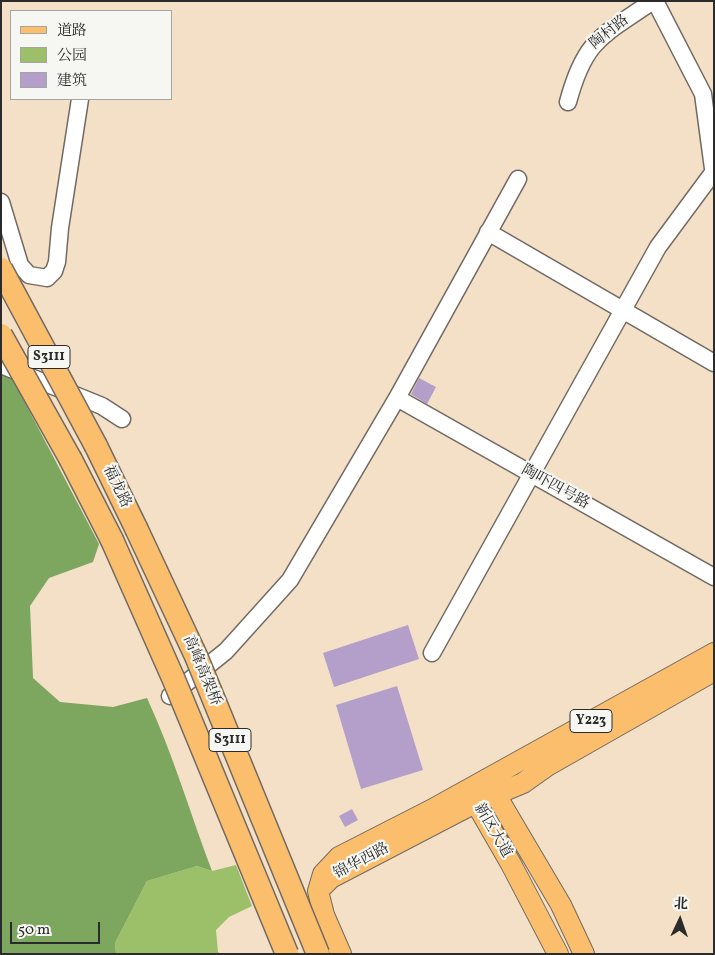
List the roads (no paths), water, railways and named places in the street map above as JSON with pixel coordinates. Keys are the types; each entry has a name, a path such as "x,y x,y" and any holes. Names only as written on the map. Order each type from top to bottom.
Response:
{"highway":[{"name":"福龙路","path":"1,269 96,446 136,528"},
{"name":"福龙路","path":"1,335 71,460 112,540"},
{"name":"高峰高架桥","path":"136,528 196,656 318,954"},
{"name":"高峰高架桥","path":"112,540 174,680 287,954"}],"main road":[{"name":"锦华西路","path":"340,954 328,926 318,890 323,874 339,857 472,796 714,653"},
{"name":"Y223","path":"496,795 523,783 547,766 714,671"},
{"name":"新区大道","path":"558,954 511,864 472,796 496,795 532,853 584,954"},
{"path":"511,864 532,853"}],"street":[{"name":"陶村路","path":"568,102 575,76 591,47 603,35 654,1"},
{"path":"432,653 658,247 713,175 703,94 654,1"},
{"path":"1,202 20,265 29,275 47,278 54,271 57,262 60,228 80,100"},
{"path":"170,696 226,651 290,580 397,398 518,179"},
{"path":"488,232 714,363"},
{"path":"1,365 102,406 122,419"},
{"name":"陶吓四号路","path":"397,398 714,577"}]}
